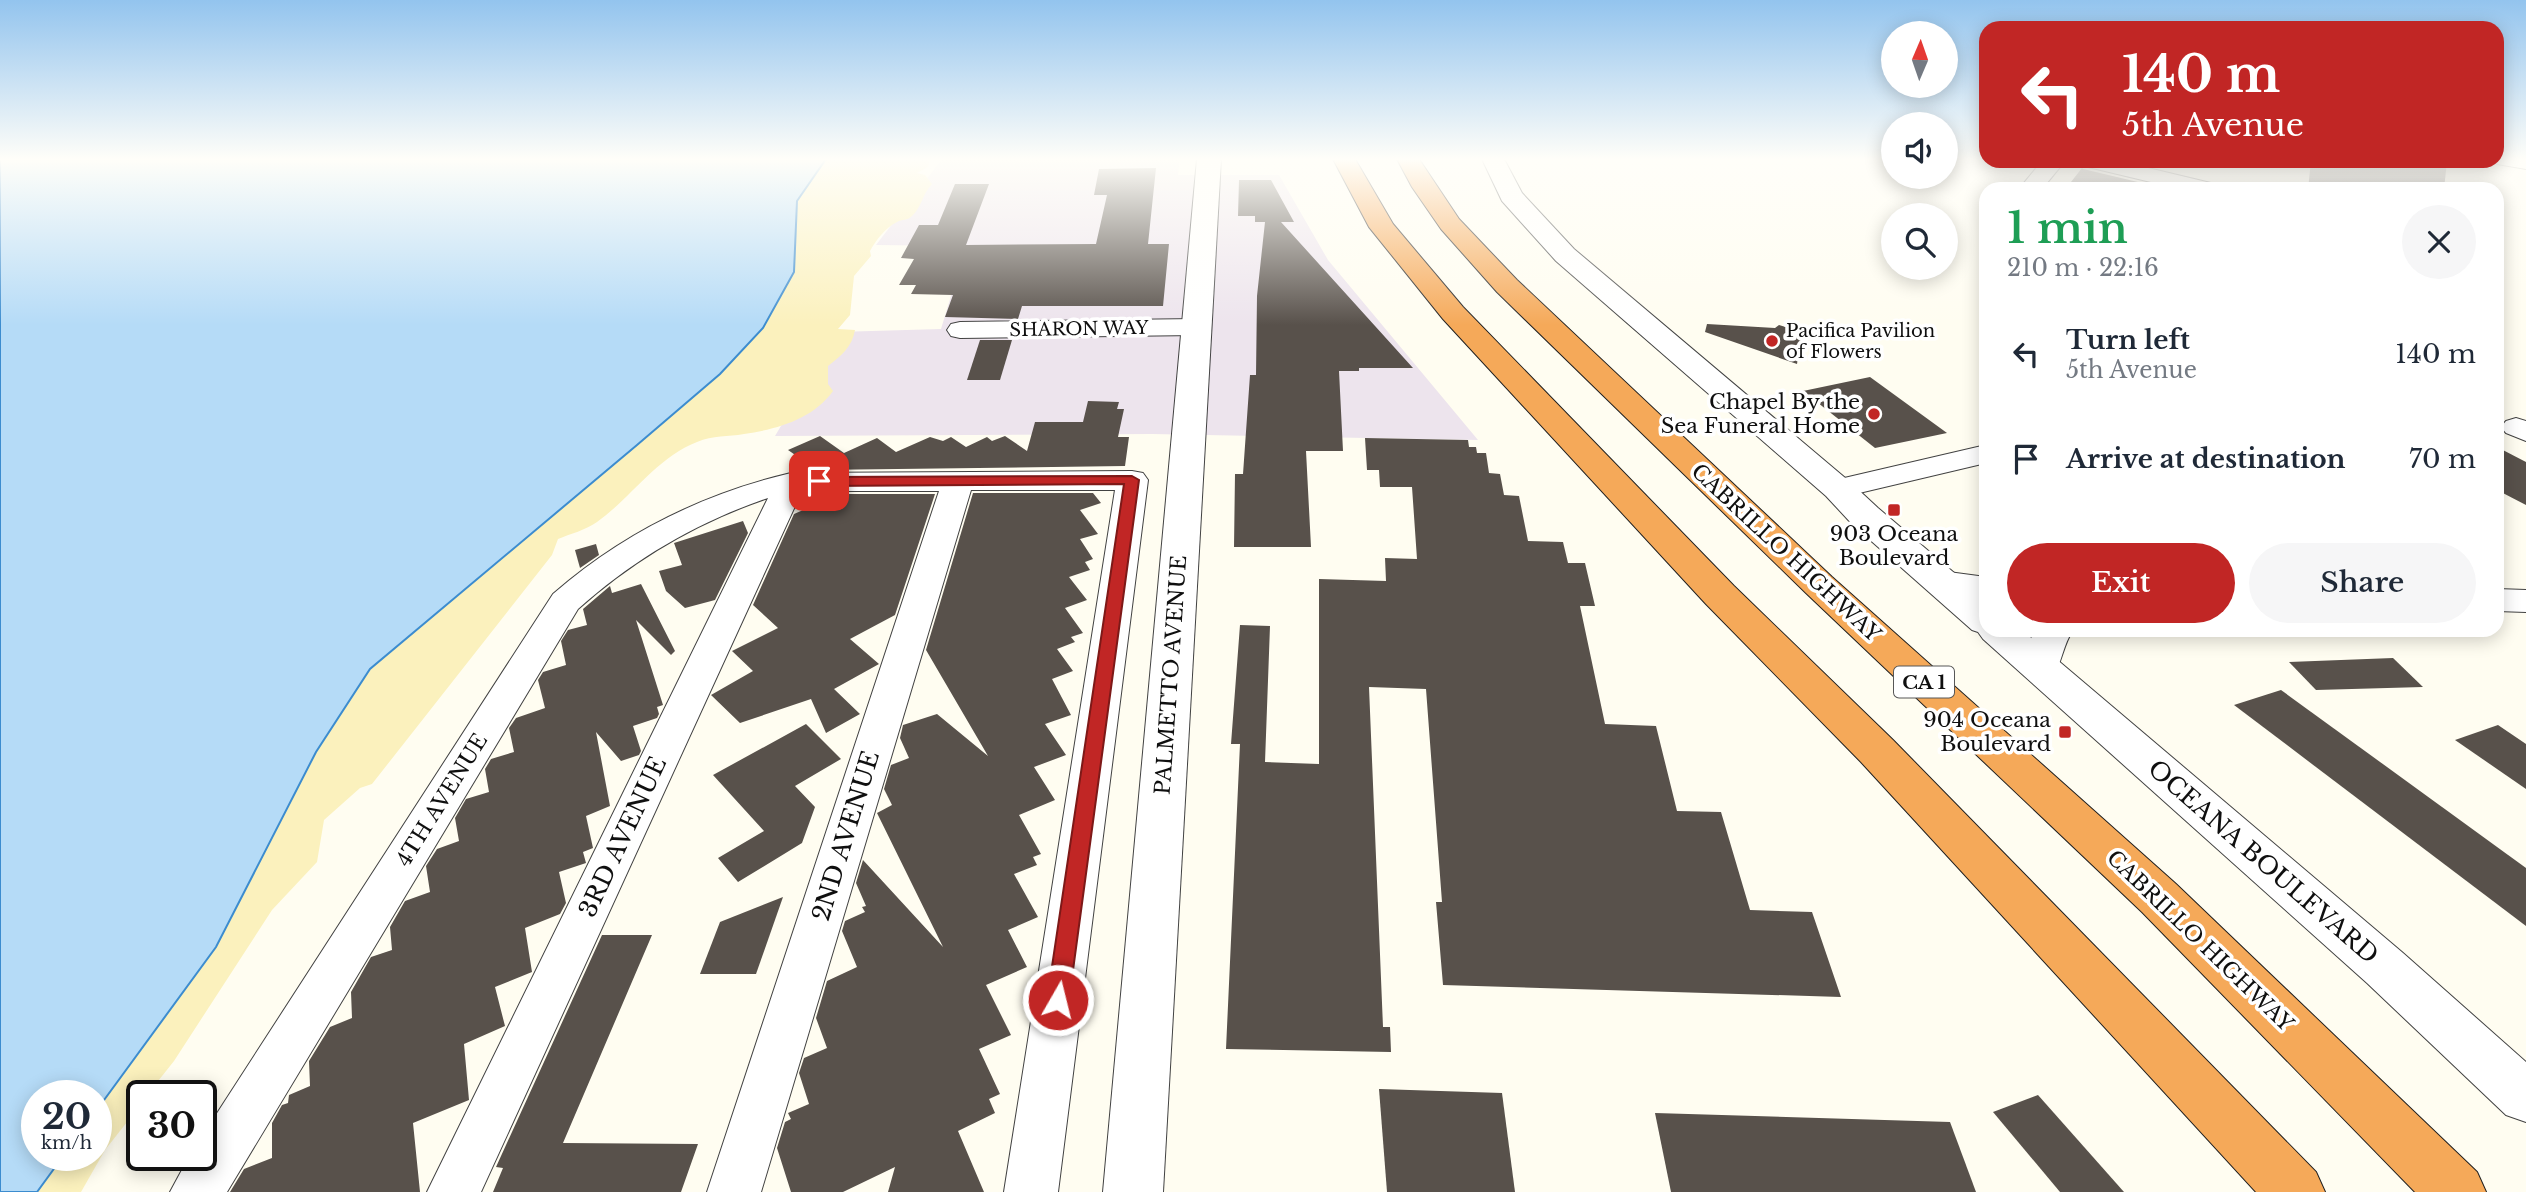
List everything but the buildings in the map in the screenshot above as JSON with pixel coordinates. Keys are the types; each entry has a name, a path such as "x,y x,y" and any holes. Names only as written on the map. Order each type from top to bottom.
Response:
{"highway":[{"path":"1375,215 1382,227 1439,297 1720,595 1877,751 2059,941 2295,1192"},
{"name":"CABRILLO HIGHWAY","path":"1443,215 1507,286 1819,585 2159,898 2456,1192"}],"street":[{"name":"PALMETTO AVENUE","path":"1133,1192 1205,215"},
{"path":"1528,215 1565,255 1838,489 1979,615"},
{"name":"SHARON WAY","path":"960,330 1197,327"},
{"path":"1838,489 1979,456"},
{"name":"2ND AVENUE","path":"734,1192 958,480"},
{"name":"4TH AVENUE","path":"197,1192 565,602 592,576 719,503 776,484 1132,480 1031,1192"},
{"name":"3RD AVENUE","path":"454,1192 776,484"},
{"path":"1941,582 1979,587"},
{"path":"2504,600 2526,601"},
{"name":"OCEANA BOULEVARD","path":"2016,637 2048,649 2385,968 2526,1097"}],"shaded area":[{"path":"899,215 1302,215 1328,260 1478,440 1152,434 775,436 837,332 941,329 966,246 876,245"}],"sand":[{"path":"796,215 913,215 899,221 881,235 870,251 871,256 854,276 850,315 838,329 855,330 854,336 849,346 828,366 828,384 833,391 825,401 805,416 782,426 709,438 682,449 597,522 558,539 552,555 372,784 360,788 324,820 317,862 272,910 159,1080 126,1080 126,1123 112,1141 112,1089 216,947 316,752 370,669 720,374 763,328 794,272"},
{"path":"52,1171 93,1171 81,1192 37,1192"}],"water":[{"path":"0,215 796,215 794,272 763,328 720,374 370,669 316,752 216,947 112,1089 112,1080 21,1080 21,1171 52,1171 37,1192 0,1192"}],"place":[{"name":"Pacifica Pavilion of Flowers","path":"1772,341"},
{"name":"Chapel By the Sea Funeral Home","path":"1874,414"},
{"name":"903 Oceana Boulevard","path":"1894,510"},
{"name":"904 Oceana Boulevard","path":"2065,732"}],"route":[{"path":"819,481 1132,480 1058,1000"}]}
